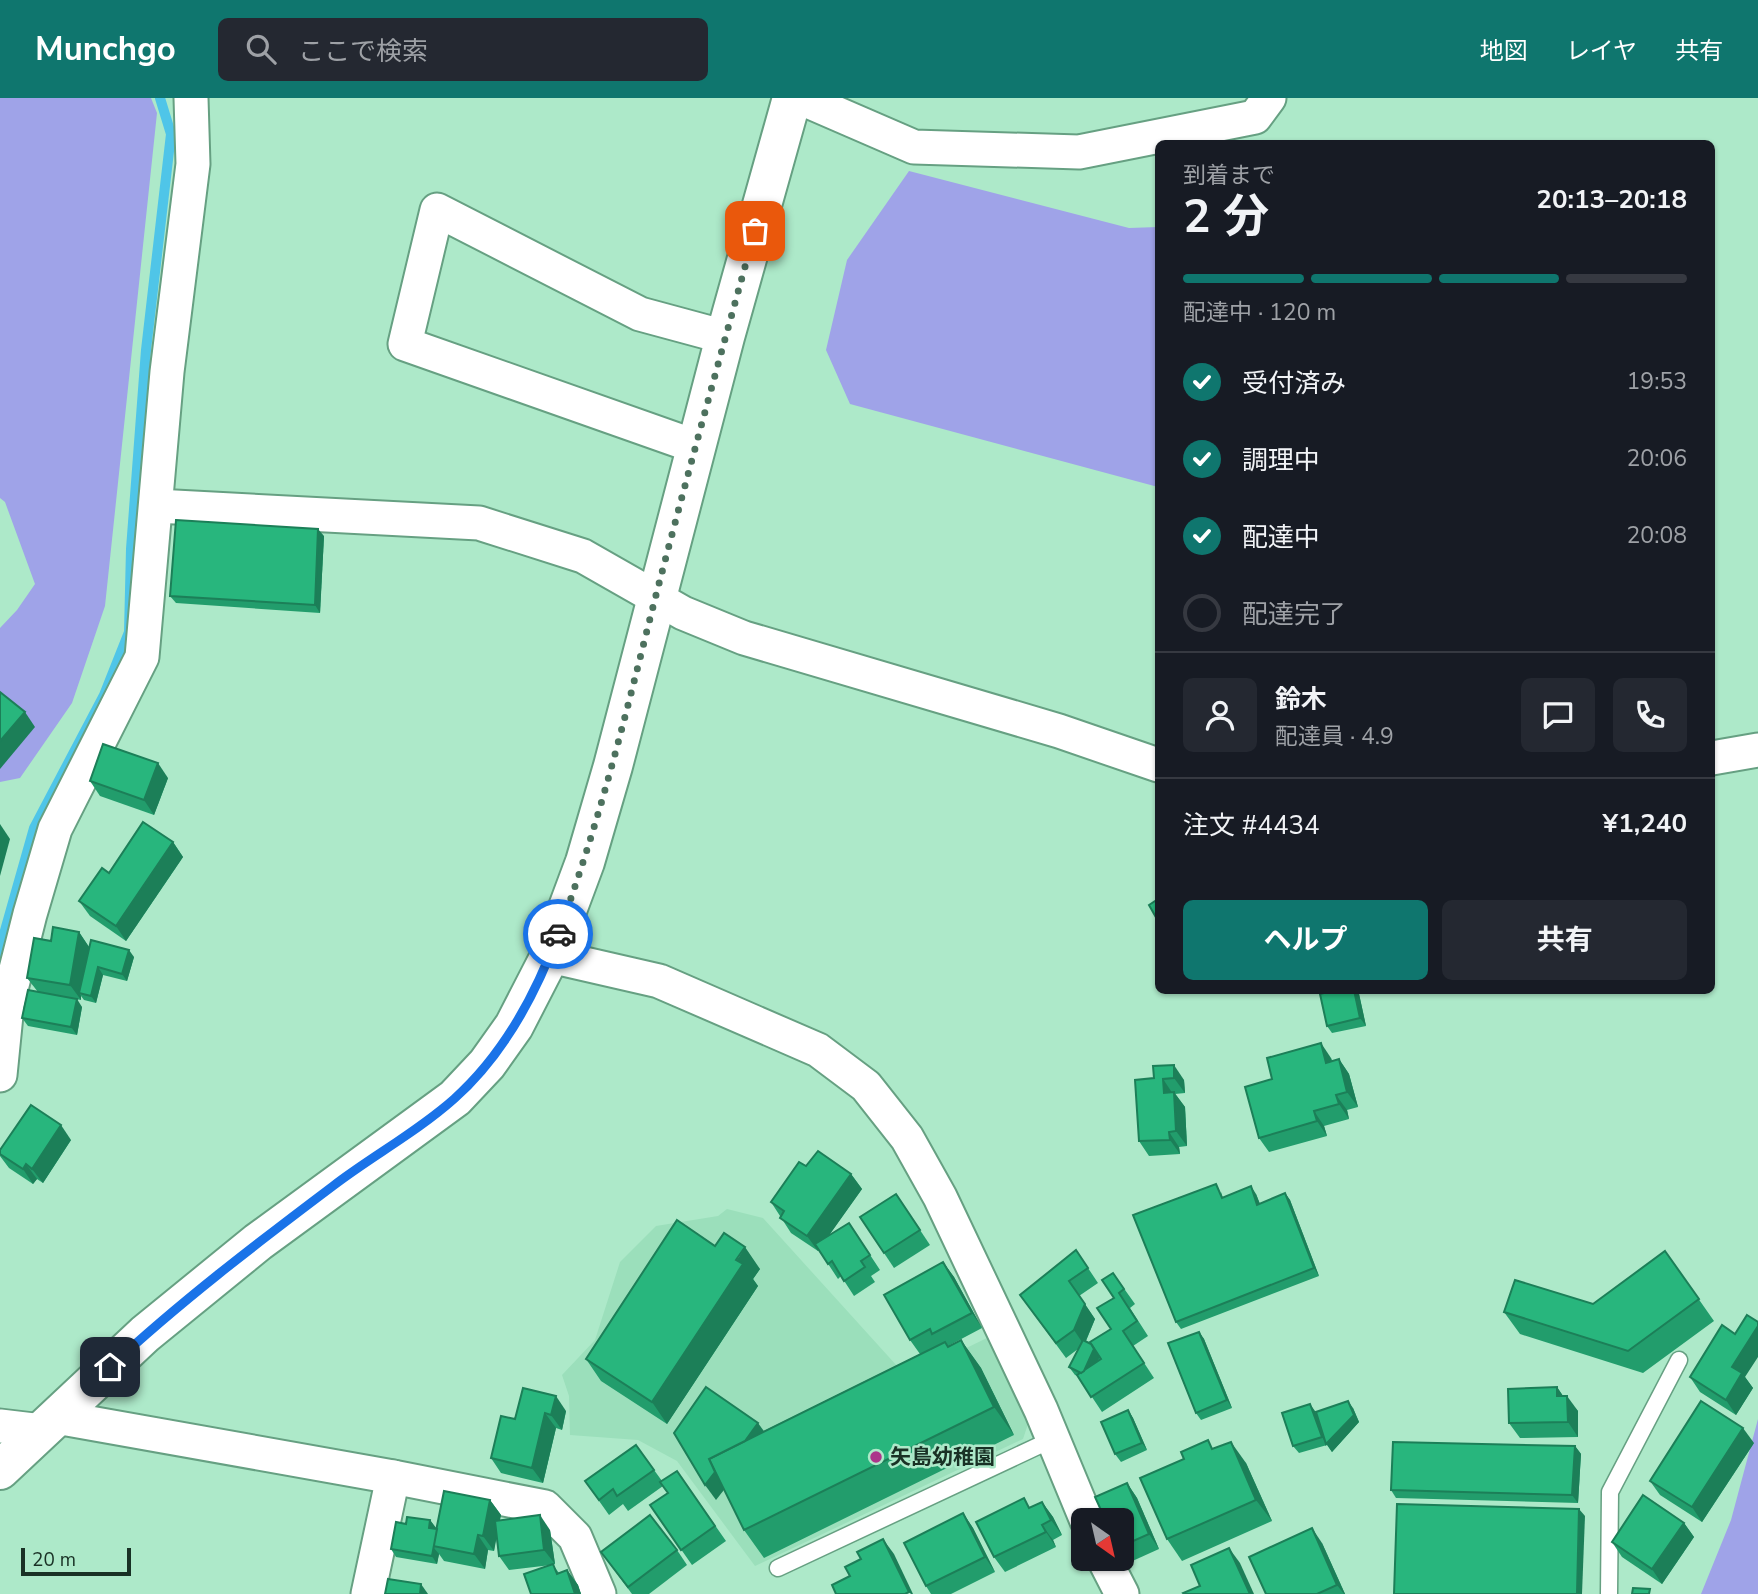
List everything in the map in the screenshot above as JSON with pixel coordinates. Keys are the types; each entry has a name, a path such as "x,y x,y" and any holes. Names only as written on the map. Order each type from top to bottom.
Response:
{"main road":[{"path":"0,1470 145,1334 258,1242 455,1098 487,1064 514,1026 550,956 585,862 610,778 725,337 792,98"}],"street":[{"path":"0,1075 7,1005 55,829 142,657 167,372 193,164 191,98"},
{"path":"801,98 914,147 1079,152 1255,117 1269,98"},
{"path":"697,447 405,344 437,210 640,314 725,337"},
{"path":"156,506 479,523 583,556 626,579 655,599 744,638 1059,731 1155,764"},
{"path":"1715,757 1758,750"},
{"path":"550,956 659,981 818,1050 866,1086 907,1138 940,1197 1053,1439 1082,1508"},
{"path":"0,1426 49,1424 393,1477 545,1507 575,1537 599,1594"},
{"path":"368,1594 393,1477"},
{"path":"1111,1572 1122,1594"}],"lane":[{"path":"1609,1594 1611,1492 1679,1360"},
{"path":"778,1568 1053,1439"}],"shaded area":[{"path":"0,98 151,98 157,113 105,606 72,703 20,778 0,782 0,628 35,584 5,502 0,498"},
{"path":"909,171 1129,228 1155,227 1155,486 850,404 826,350 847,260"},
{"path":"727,1209 763,1218 907,1377 991,1336 1028,1424 1023,1439 755,1566 677,1461 638,1440 570,1435 569,1396 562,1375 595,1340 620,1262 656,1226 718,1216"},
{"path":"1758,1419 1758,1594 1701,1594 1731,1520"}],"building":[{"path":"176,520 318,529 315,605 170,596"},
{"path":"0,692 25,712 0,741"},
{"path":"103,744 158,763 144,800 90,781"},
{"path":"143,822 173,842 116,926 79,901 102,868 109,873"},
{"path":"1155,901 1155,916 1149,905"},
{"path":"53,927 79,932 70,985 27,978 34,938 51,941"},
{"path":"91,940 129,950 122,974 98,967 91,996 79,993"},
{"path":"28,990 77,999 71,1027 22,1018"},
{"path":"1320,994 1355,994 1360,1018 1327,1026"},
{"path":"1321,1043 1326,1063 1339,1059 1347,1092 1336,1095 1339,1104 1314,1111 1317,1121 1259,1138 1245,1087 1272,1079 1267,1058"},
{"path":"1174,1065 1174,1078 1163,1079 1164,1093 1174,1092 1176,1131 1169,1132 1170,1140 1139,1141 1135,1080 1154,1078 1153,1066"},
{"path":"31,1105 61,1125 32,1169 26,1164 23,1169 0,1154 0,1150"},
{"path":"818,1151 851,1174 807,1236 780,1218 784,1211 771,1202 799,1162 806,1166"},
{"path":"1216,1184 1222,1198 1251,1186 1257,1205 1285,1193 1314,1268 1176,1322 1133,1215"},
{"path":"896,1194 920,1230 884,1253 860,1217"},
{"path":"677,1220 715,1246 724,1233 745,1247 736,1260 743,1264 652,1402 586,1359"},
{"path":"849,1223 870,1255 861,1261 865,1267 844,1281 832,1261 828,1264 815,1244"},
{"path":"1076,1250 1088,1268 1069,1281 1085,1304 1074,1330 1056,1343 1020,1295"},
{"path":"1665,1251 1699,1299 1628,1351 1504,1312 1515,1280 1593,1304"},
{"path":"943,1262 972,1313 932,1334 930,1329 910,1340 884,1295"},
{"path":"1113,1273 1124,1289 1119,1293 1137,1321 1123,1331 1144,1363 1091,1397 1077,1375 1101,1359 1090,1342 1111,1329 1097,1308 1114,1298 1102,1280"},
{"path":"1747,1315 1758,1322 1758,1326 1732,1367 1742,1373 1726,1400 1690,1377 1722,1325 1735,1334"},
{"path":"1199,1332 1227,1400 1196,1413 1168,1343"},
{"path":"961,1340 994,1407 744,1530 709,1459 945,1342 948,1347"},
{"path":"1083,1340 1094,1349 1081,1373 1069,1367"},
{"path":"706,1387 758,1423 745,1441 709,1459 715,1472 705,1485 674,1433"},
{"path":"1557,1387 1557,1396 1567,1396 1568,1422 1509,1423 1508,1389"},
{"path":"523,1388 556,1396 551,1415 545,1413 532,1468 491,1458 501,1416 515,1419"},
{"path":"1348,1401 1354,1415 1326,1444 1316,1412"},
{"path":"1701,1401 1743,1428 1692,1507 1650,1481"},
{"path":"1310,1404 1322,1437 1293,1446 1282,1413"},
{"path":"1128,1410 1142,1443 1115,1454 1101,1422"},
{"path":"1208,1440 1212,1449 1231,1442 1256,1500 1167,1539 1140,1478 1184,1459 1181,1452"},
{"path":"1393,1442 1575,1446 1572,1495 1391,1490"},
{"path":"636,1445 654,1470 617,1496 613,1489 599,1500 585,1481"},
{"path":"677,1471 715,1526 681,1550 650,1505 668,1493 660,1482"},
{"path":"1127,1483 1149,1534 1134,1541 1134,1508 1100,1508 1095,1497"},
{"path":"444,1491 490,1500 483,1536 478,1535 474,1554 433,1546"},
{"path":"1643,1495 1684,1523 1652,1569 1612,1542"},
{"path":"1024,1498 1029,1508 1042,1502 1051,1520 1042,1525 1046,1532 994,1557 976,1522"},
{"path":"1397,1504 1579,1509 1577,1594 1394,1594"},
{"path":"963,1513 985,1557 926,1586 904,1543"},
{"path":"540,1515 544,1550 499,1556 495,1521"},
{"path":"650,1515 677,1550 628,1587 601,1552"},
{"path":"407,1517 430,1520 429,1528 437,1529 432,1556 391,1549 396,1522 406,1524"},
{"path":"1312,1528 1337,1585 1317,1594 1266,1594 1249,1557"},
{"path":"883,1539 909,1592 836,1594 832,1585 850,1576 845,1567 861,1559 857,1552"},
{"path":"1229,1548 1250,1594 1183,1593 1200,1586 1191,1565"},
{"path":"553,1564 557,1574 567,1570 575,1594 531,1594 524,1574"},
{"path":"388,1579 421,1584 420,1594 385,1594"},
{"path":"1633,1588 1650,1589 1649,1594 1632,1594"}],"waterway":[{"path":"0,958 2,941 34,828 104,695 129,632 131,549 146,350 171,134 160,98"}],"way so far":[{"path":"558,934 585,862 613,766 655,599 755,231"}],"place":[{"name":"矢島幼稚園","path":"876,1457"}],"route":[{"path":"110,1367 145,1334 258,1242 455,1098 487,1064 514,1026 550,956 558,934"}]}
